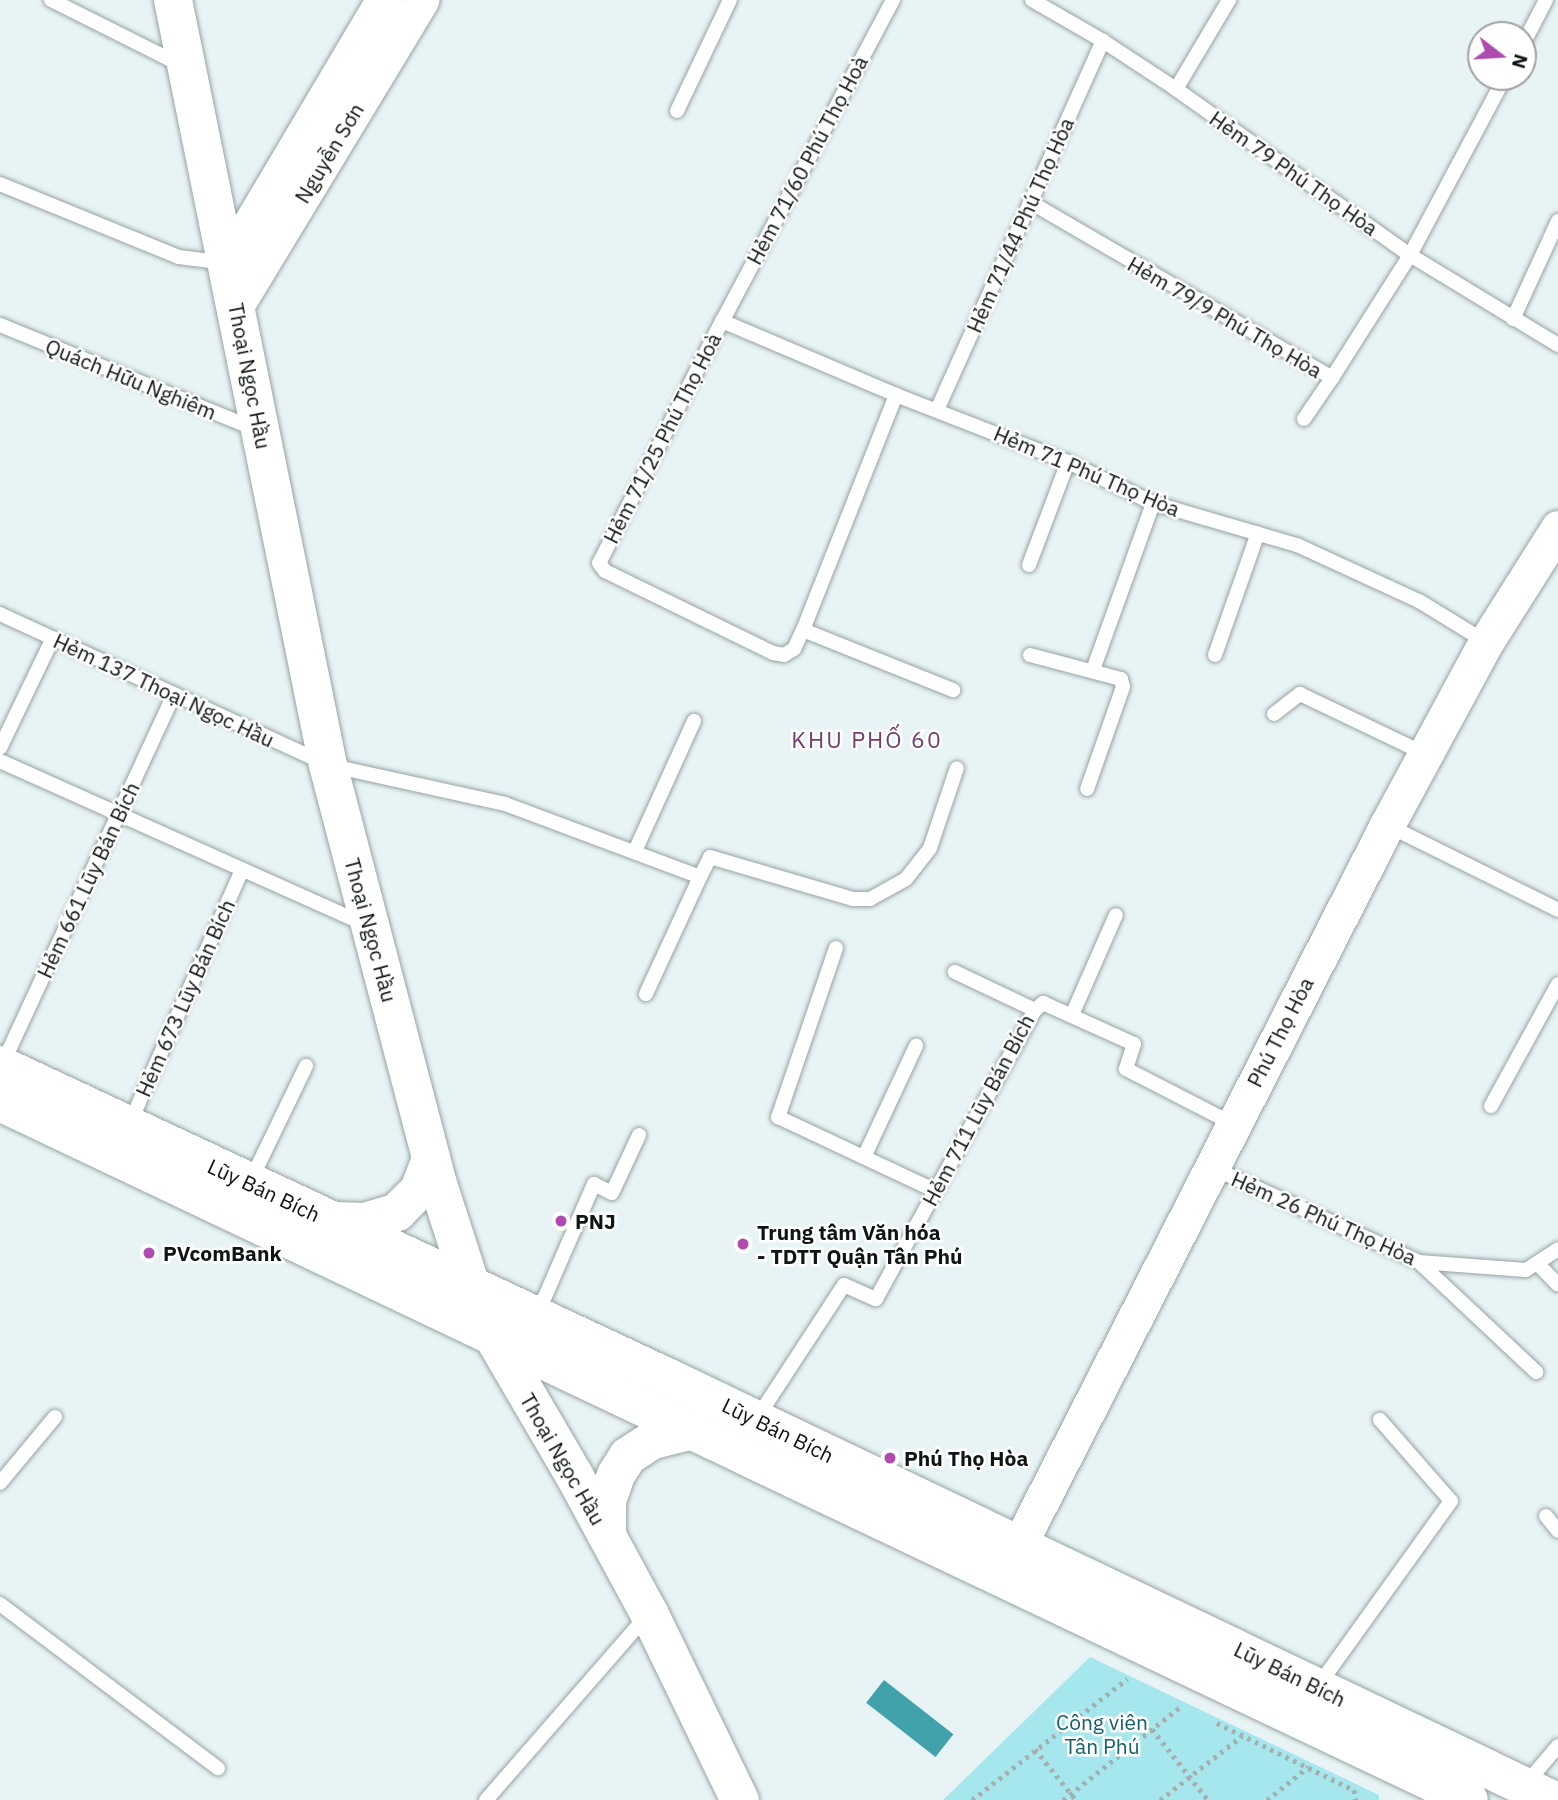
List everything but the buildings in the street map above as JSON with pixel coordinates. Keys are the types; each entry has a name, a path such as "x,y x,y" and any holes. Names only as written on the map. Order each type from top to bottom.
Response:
{"main road":[{"name":"Thoại Ngọc Hầu","path":"173,0 184,67 236,306 328,765 431,1158 471,1286 491,1334 649,1613 740,1800"},
{"name":"Lũy Bán Bích","path":"1,1078 129,1126 756,1420 1539,1793"},
{"name":"Lũy Bán Bích","path":"1,1078 491,1334 1456,1798"},
{"path":"328,1220 365,1222 397,1212 419,1190 431,1158"},
{"path":"607,1536 607,1501 616,1475 628,1457 653,1440 693,1430"}],"street":[{"name":"Nguyễn Sơn","path":"227,263 383,0"},
{"name":"Nguyễn Sơn","path":"236,306 421,0"},
{"name":"Phú Thọ Hòa","path":"1019,1545 1387,825 1486,642 1549,549"}],"lane":[{"path":"51,0 184,67"},
{"path":"677,111 730,0"},
{"name":"Hẻm 71/60 Phú Thọ Hoà","path":"722,321 892,0"},
{"name":"Hẻm 79 Phú Thọ Hòa","path":"1031,0 1102,41 1176,89 1410,255 1558,345"},
{"path":"1176,89 1229,0"},
{"path":"1535,21 1546,0"},
{"name":"Hẻm 71/44 Phú Thọ Hòa","path":"937,410 1102,41"},
{"name":"Hẻm 79/9 Phú Thọ Hòa","path":"1030,202 1332,378 1410,255 1498,91"},
{"path":"0,184 179,257 227,263"},
{"path":"1513,319 1558,221"},
{"name":"Hẻm 71 Phú Thọ Hòa","path":"722,321 896,395 1068,462 1153,503 1297,545 1419,601 1486,642"},
{"name":"Hẻm 71/25 Phú Thọ Hoà","path":"722,321 599,563 605,571 773,653 784,654 794,649 803,630"},
{"name":"Quách Hữu Nghiêm","path":"0,326 261,432"},
{"path":"1304,419 1332,378"},
{"path":"896,395 803,630 953,690"},
{"path":"1030,565 1068,462"},
{"path":"1093,670 1153,503"},
{"path":"1215,655 1258,533"},
{"name":"Hẻm 137 Thoại Ngọc Hầu","path":"0,614 328,765 505,804 699,877"},
{"path":"0,748 53,638"},
{"path":"1030,655 1121,679 1124,687 1087,789"},
{"path":"1274,714 1300,694 1425,754"},
{"name":"Hẻm 661 Lũy Bán Bích","path":"1,1078 174,695"},
{"path":"635,851 694,721"},
{"path":"0,761 370,926"},
{"path":"646,993 709,857 853,899 870,899 906,879 930,848 957,768"},
{"path":"1387,825 1558,910"},
{"name":"Hẻm 673 Lũy Bán Bích","path":"129,1126 242,870"},
{"path":"1072,1015 1115,915"},
{"path":"836,948 778,1117 936,1191"},
{"name":"Hẻm 711 Lũy Bán Bích","path":"756,1420 844,1285 876,1299 1035,1010 955,972"},
{"path":"1491,1106 1558,984"},
{"path":"1035,1010 1043,1003 1134,1044 1126,1069 1233,1124"},
{"path":"864,1157 916,1046"},
{"path":"249,1183 306,1066"},
{"path":"536,1316 594,1184 612,1192 639,1135"},
{"name":"Hẻm 26 Phú Thọ Hòa","path":"1212,1168 1419,1262 1526,1270 1558,1249"},
{"path":"1419,1262 1536,1372"},
{"path":"1537,1263 1558,1285"},
{"path":"0,1483 55,1417"},
{"path":"1317,1687 1451,1502 1380,1420"},
{"path":"1546,1516 1558,1531"},
{"path":"0,1604 218,1768"},
{"path":"486,1800 649,1613"},
{"path":"1539,1793 1558,1746"}],"path":[{"path":"972,1800 1126,1679 1137,1684"},
{"path":"1170,1700 1194,1712"},
{"path":"1063,1800 1181,1706"},
{"path":"1206,1718 1354,1790 1356,1800"},
{"path":"1152,1729 1208,1800"},
{"path":"1160,1800 1250,1730"},
{"path":"1035,1749 1076,1800"},
{"path":"1267,1800 1308,1767"}],"green space":[{"name":"Công viên Tân Phú","path":"1090,1657 1379,1795 1379,1800 943,1800"}],"shaded area":[{"path":"884,1680 953,1734 935,1757 866,1703"}],"place":[{"name":"PNJ","path":"561,1221"},
{"name":"Trung tâm Văn hóa - TDTT Quận Tân Phú","path":"743,1244"},
{"name":"PVcomBank","path":"149,1253"},
{"name":"Phú Thọ Hòa","path":"890,1458"}],"district":[{"name":"KHU PHỐ 60","path":"867,739"}]}
